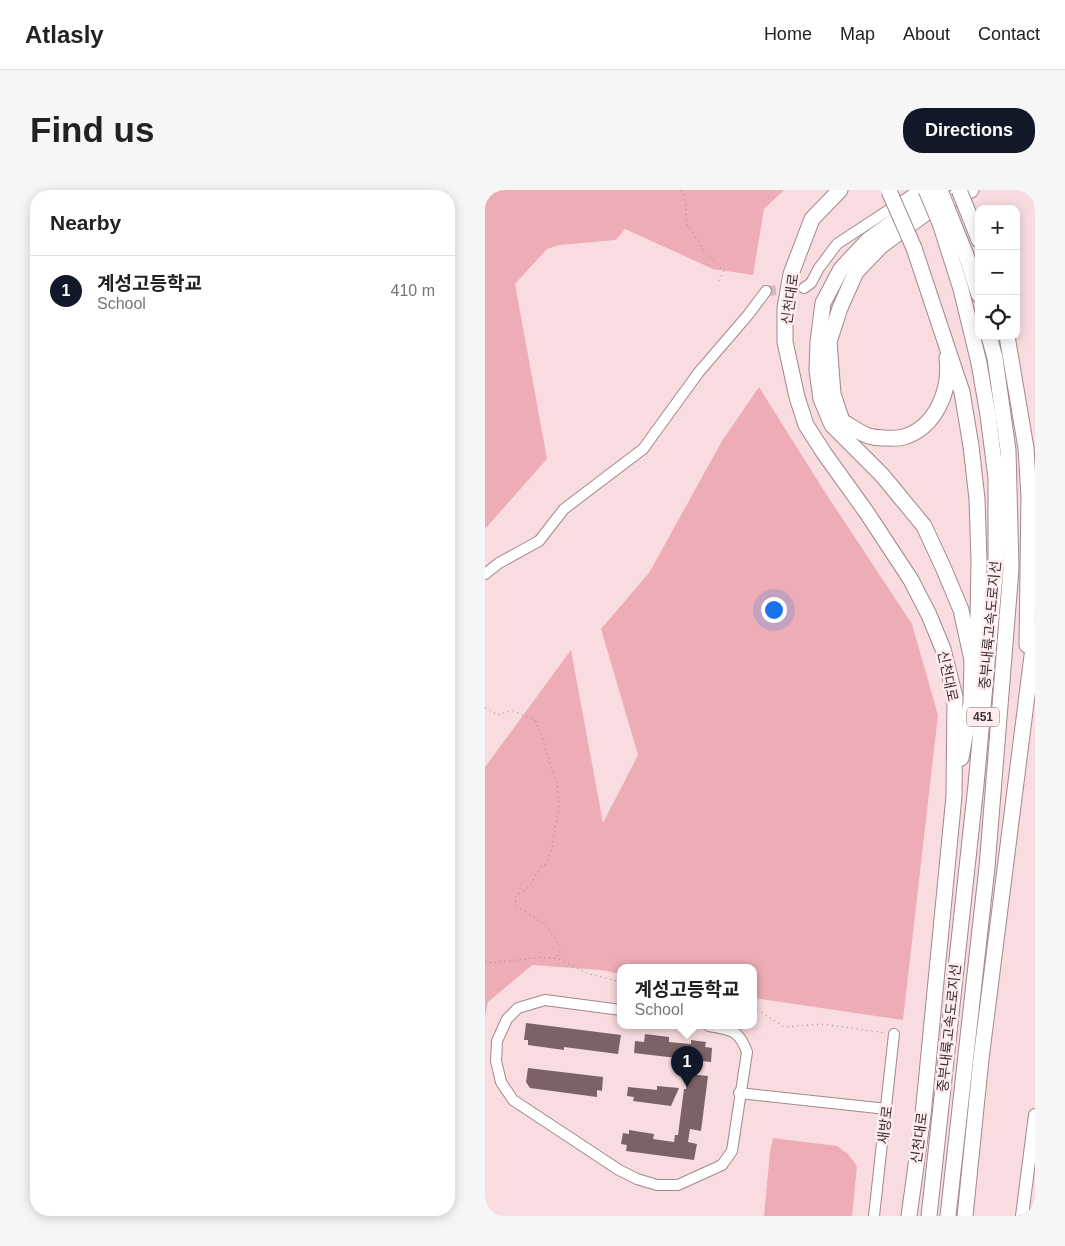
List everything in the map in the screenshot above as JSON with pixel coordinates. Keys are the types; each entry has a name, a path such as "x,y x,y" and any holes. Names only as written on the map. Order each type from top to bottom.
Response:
{"highway":[{"name":"신천대로","path":"840,190 812,219 791,274 785,308 785,342 797,397 806,425 823,454 867,513 911,580 929,614 943,649 955,697 954,796 923,1115 909,1216"},
{"name":"중부내륙고속도로지선","path":"926,190 966,255 975,283"},
{"path":"939,190 868,240 841,269 823,303 818,342 817,370 821,399 832,425 882,474 923,526 961,610 972,660"},
{"name":"중부내륙고속도로지선","path":"929,1216 976,784 996,563 996,478 988,415 979,364 939,190"},
{"path":"959,190 975,230"},
{"path":"943,335 947,362 946,382 937,412 924,425 903,438 871,437 842,420 833,394 829,342 839,308 857,272 881,246 925,214 952,198 971,190"},
{"path":"889,191 914,248 962,392 977,499 978,618 972,660 971,703 954,796"},
{"name":"중부내륙고속도로지선","path":"948,1216 987,867 1011,569 1009,450 995,358 990,340"},
{"path":"1008,340 1026,448 1029,497 1027,692"},
{"path":"965,1216 981,1059 1035,632"}],"main road":[{"path":"1022,1216 1035,1115"}],"street":[{"path":"805,288 811,283 819,268 837,244 919,190"},
{"path":"485,574 499,563 539,541 564,509 643,449 699,372 749,316 766,291"},
{"path":"617,1009 545,1000 519,1008 507,1019 497,1041 496,1062 501,1082 513,1100 619,1170 657,1185 678,1185 723,1165 732,1151 739,1093 747,1052 743,1039 731,1030 726,1029"},
{"name":"새방로","path":"874,1216 894,1034"},
{"path":"739,1093 887,1109"}],"path":[{"path":"681,190 686,204 686,222 704,251 724,271 719,282 717,280"},
{"path":"485,708 494,715 500,715 512,710 536,721 557,782 559,806 552,848 546,864 541,866 530,886 515,897 515,905 548,927 560,946 557,959"},
{"path":"485,962 491,963 543,957 557,959 589,974 617,981"},
{"path":"757,1009 784,1027 822,1024 894,1034"}],"shaded area":[{"path":"485,190 784,190 764,209 753,275 713,269 625,229 616,240 559,245 547,249 515,284 547,459 485,529"},
{"path":"759,387 821,486 912,624 938,715 903,1020 757,999 757,964 617,964 617,973 601,970 532,965 488,1002 485,1018 485,767 571,650 603,823 638,755 601,629 649,573 722,441"},
{"path":"773,1138 837,1146 848,1154 857,1166 852,1216 764,1216"}],"building":[{"path":"526,1023 621,1035 618,1054 564,1047 564,1050 528,1045 528,1040 524,1040"},
{"path":"645,1034 669,1037 669,1042 691,1044 691,1040 706,1042 705,1047 712,1048 711,1062 634,1053 635,1041 644,1042"},
{"path":"528,1068 603,1077 602,1091 597,1090 597,1097 530,1088 526,1082"},
{"path":"688,1074 708,1076 701,1131 690,1129 688,1142 697,1144 694,1160 626,1151 627,1145 621,1144 623,1133 629,1134 629,1130 654,1134 653,1139 674,1142 675,1135 678,1135 684,1089 686,1089"},
{"path":"657,1086 679,1088 671,1106 633,1101 634,1097 627,1096 628,1087 657,1090"}],"tunnel":[{"path":"766,291 804,288"}],"place":[{"name":"계성고등학교","path":"687,1087"}]}
